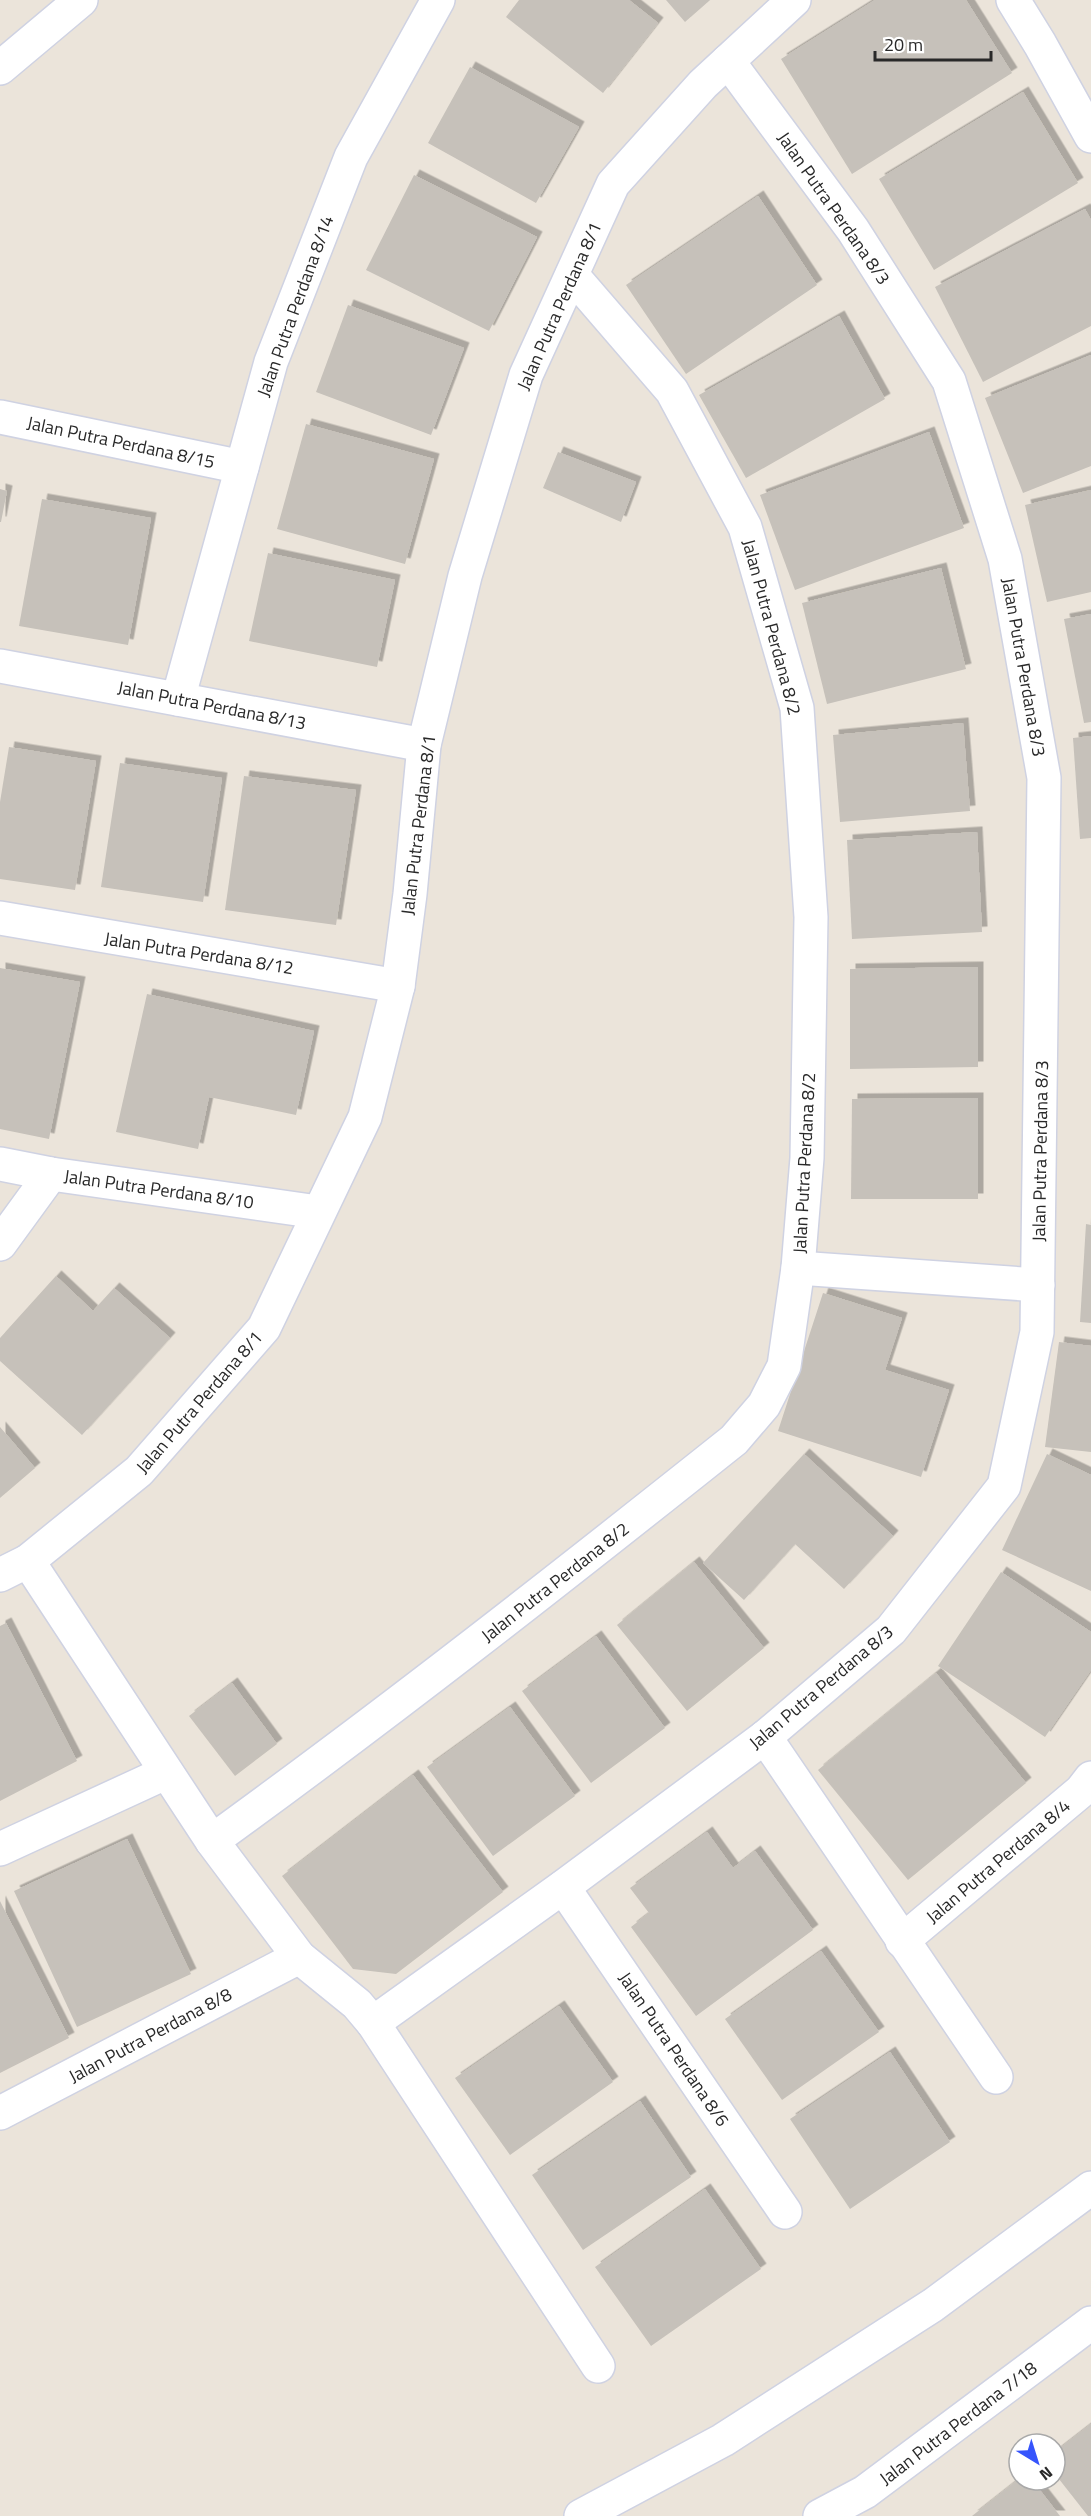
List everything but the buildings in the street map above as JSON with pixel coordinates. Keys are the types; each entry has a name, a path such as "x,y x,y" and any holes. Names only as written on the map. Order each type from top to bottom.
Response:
{"street":[{"path":"0,68 81,0"},
{"name":"Jalan Putra Perdana 8/14","path":"178,699 271,362 351,157 438,0"},
{"name":"Jalan Putra Perdana 8/1","path":"14,1568 139,1472 264,1328 365,1117 398,986 410,894 424,745 465,576 526,375 613,184 703,84 794,0"},
{"path":"1013,0 1091,136"},
{"name":"Jalan Putra Perdana 8/3","path":"373,2023 563,1887 765,1737 891,1630 1004,1486 1037,1332 1044,778 1005,560 950,381 853,230 728,61"},
{"name":"Jalan Putra Perdana 8/2","path":"212,1841 335,1753 503,1624 734,1440 764,1405 784,1366 798,1268 807,1158 811,917 797,708 745,527 672,391 572,275"},
{"name":"Jalan Putra Perdana 8/15","path":"0,417 242,467"},
{"name":"Jalan Putra Perdana 8/13","path":"0,666 424,745"},
{"name":"Jalan Putra Perdana 8/12","path":"0,918 398,986"},
{"name":"Jalan Putra Perdana 8/10","path":"0,1164 51,1174 318,1212"},
{"path":"0,1244 51,1174"},
{"path":"798,1268 1038,1285"},
{"path":"14,1568 299,1957 357,2004 373,2023 598,2366"},
{"path":"765,1737 996,2077"},
{"path":"0,1849 165,1773"},
{"name":"Jalan Putra Perdana 8/4","path":"902,1941 1081,1791 1091,1778"},
{"name":"Jalan Putra Perdana 8/6","path":"563,1887 785,2212"},
{"name":"Jalan Putra Perdana 8/8","path":"0,2113 299,1957"},
{"path":"591,2514 723,2440 923,2311 1091,2188"},
{"name":"Jalan Putra Perdana 7/18","path":"820,2516 869,2504 1091,2323"}]}
